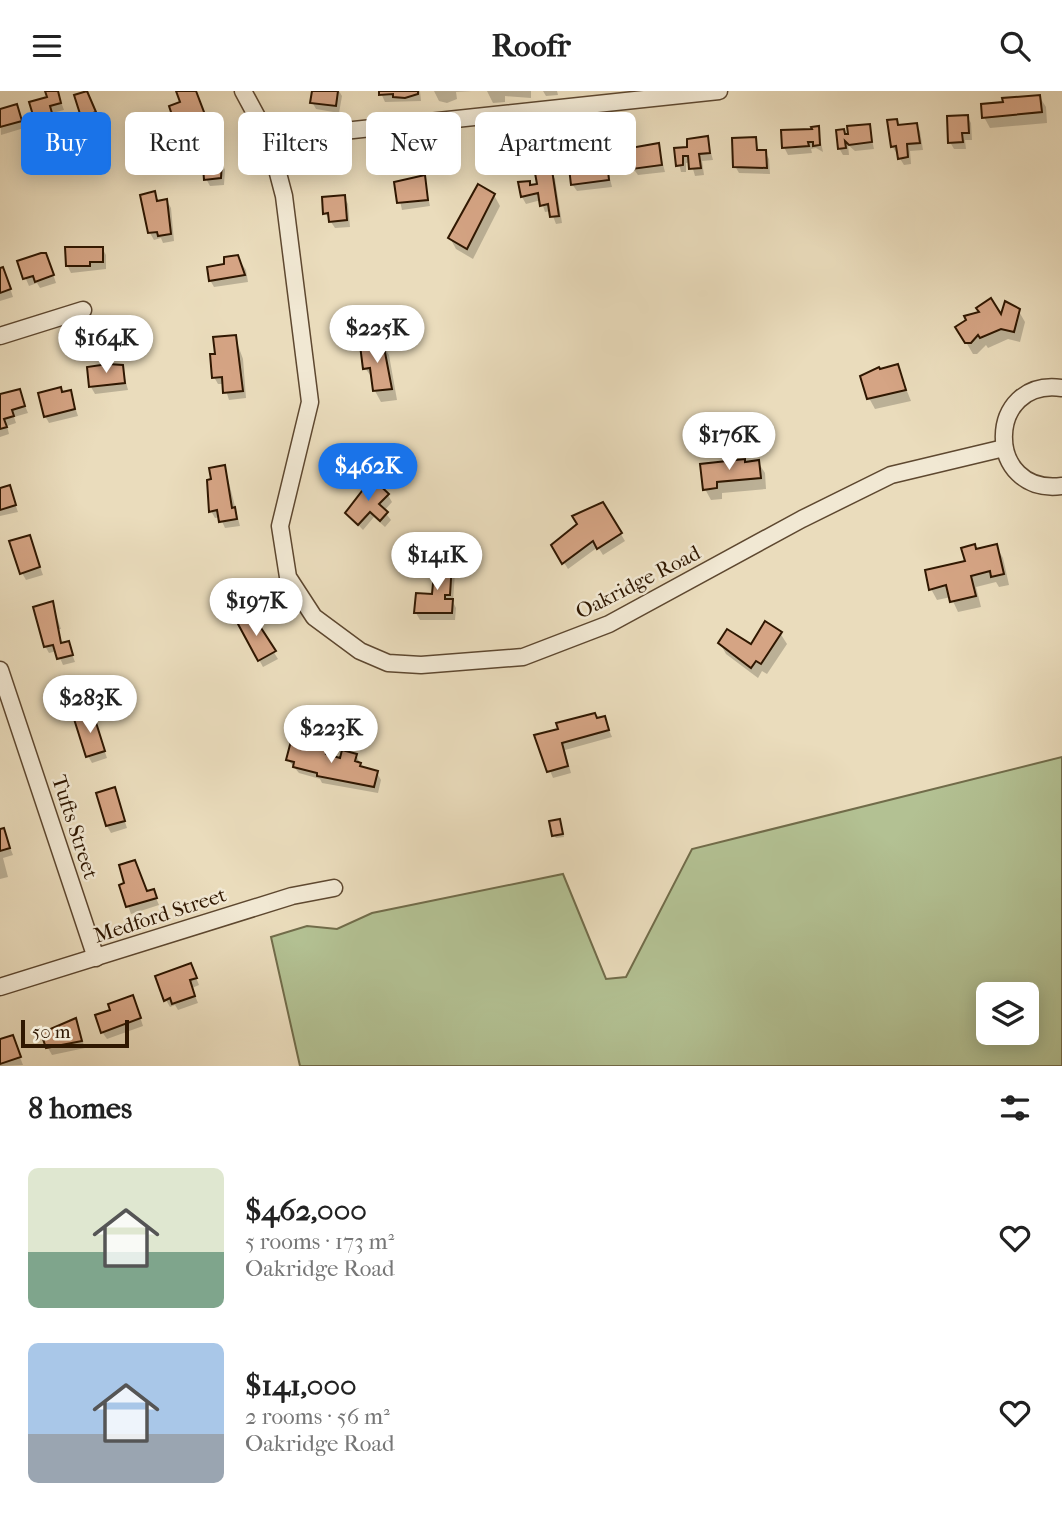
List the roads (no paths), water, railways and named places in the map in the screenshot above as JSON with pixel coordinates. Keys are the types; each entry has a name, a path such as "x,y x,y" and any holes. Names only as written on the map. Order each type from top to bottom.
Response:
{"street":[{"name":"Oakridge Road","path":"243,91 254,112"},
{"path":"352,130 719,91"},
{"name":"Oakridge Road","path":"278,175 284,196 310,402 280,526 288,577 314,617 360,650 388,663 421,664 523,657 609,624 891,475 1004,448"},
{"path":"0,337 83,310"},
{"path":"1062,388 1037,390 1018,401 1004,426 1004,448 1011,464 1023,477 1044,486 1062,486"},
{"name":"Tufts Street","path":"0,670 96,958"},
{"name":"Medford Street","path":"0,987 292,896 334,888"}]}
